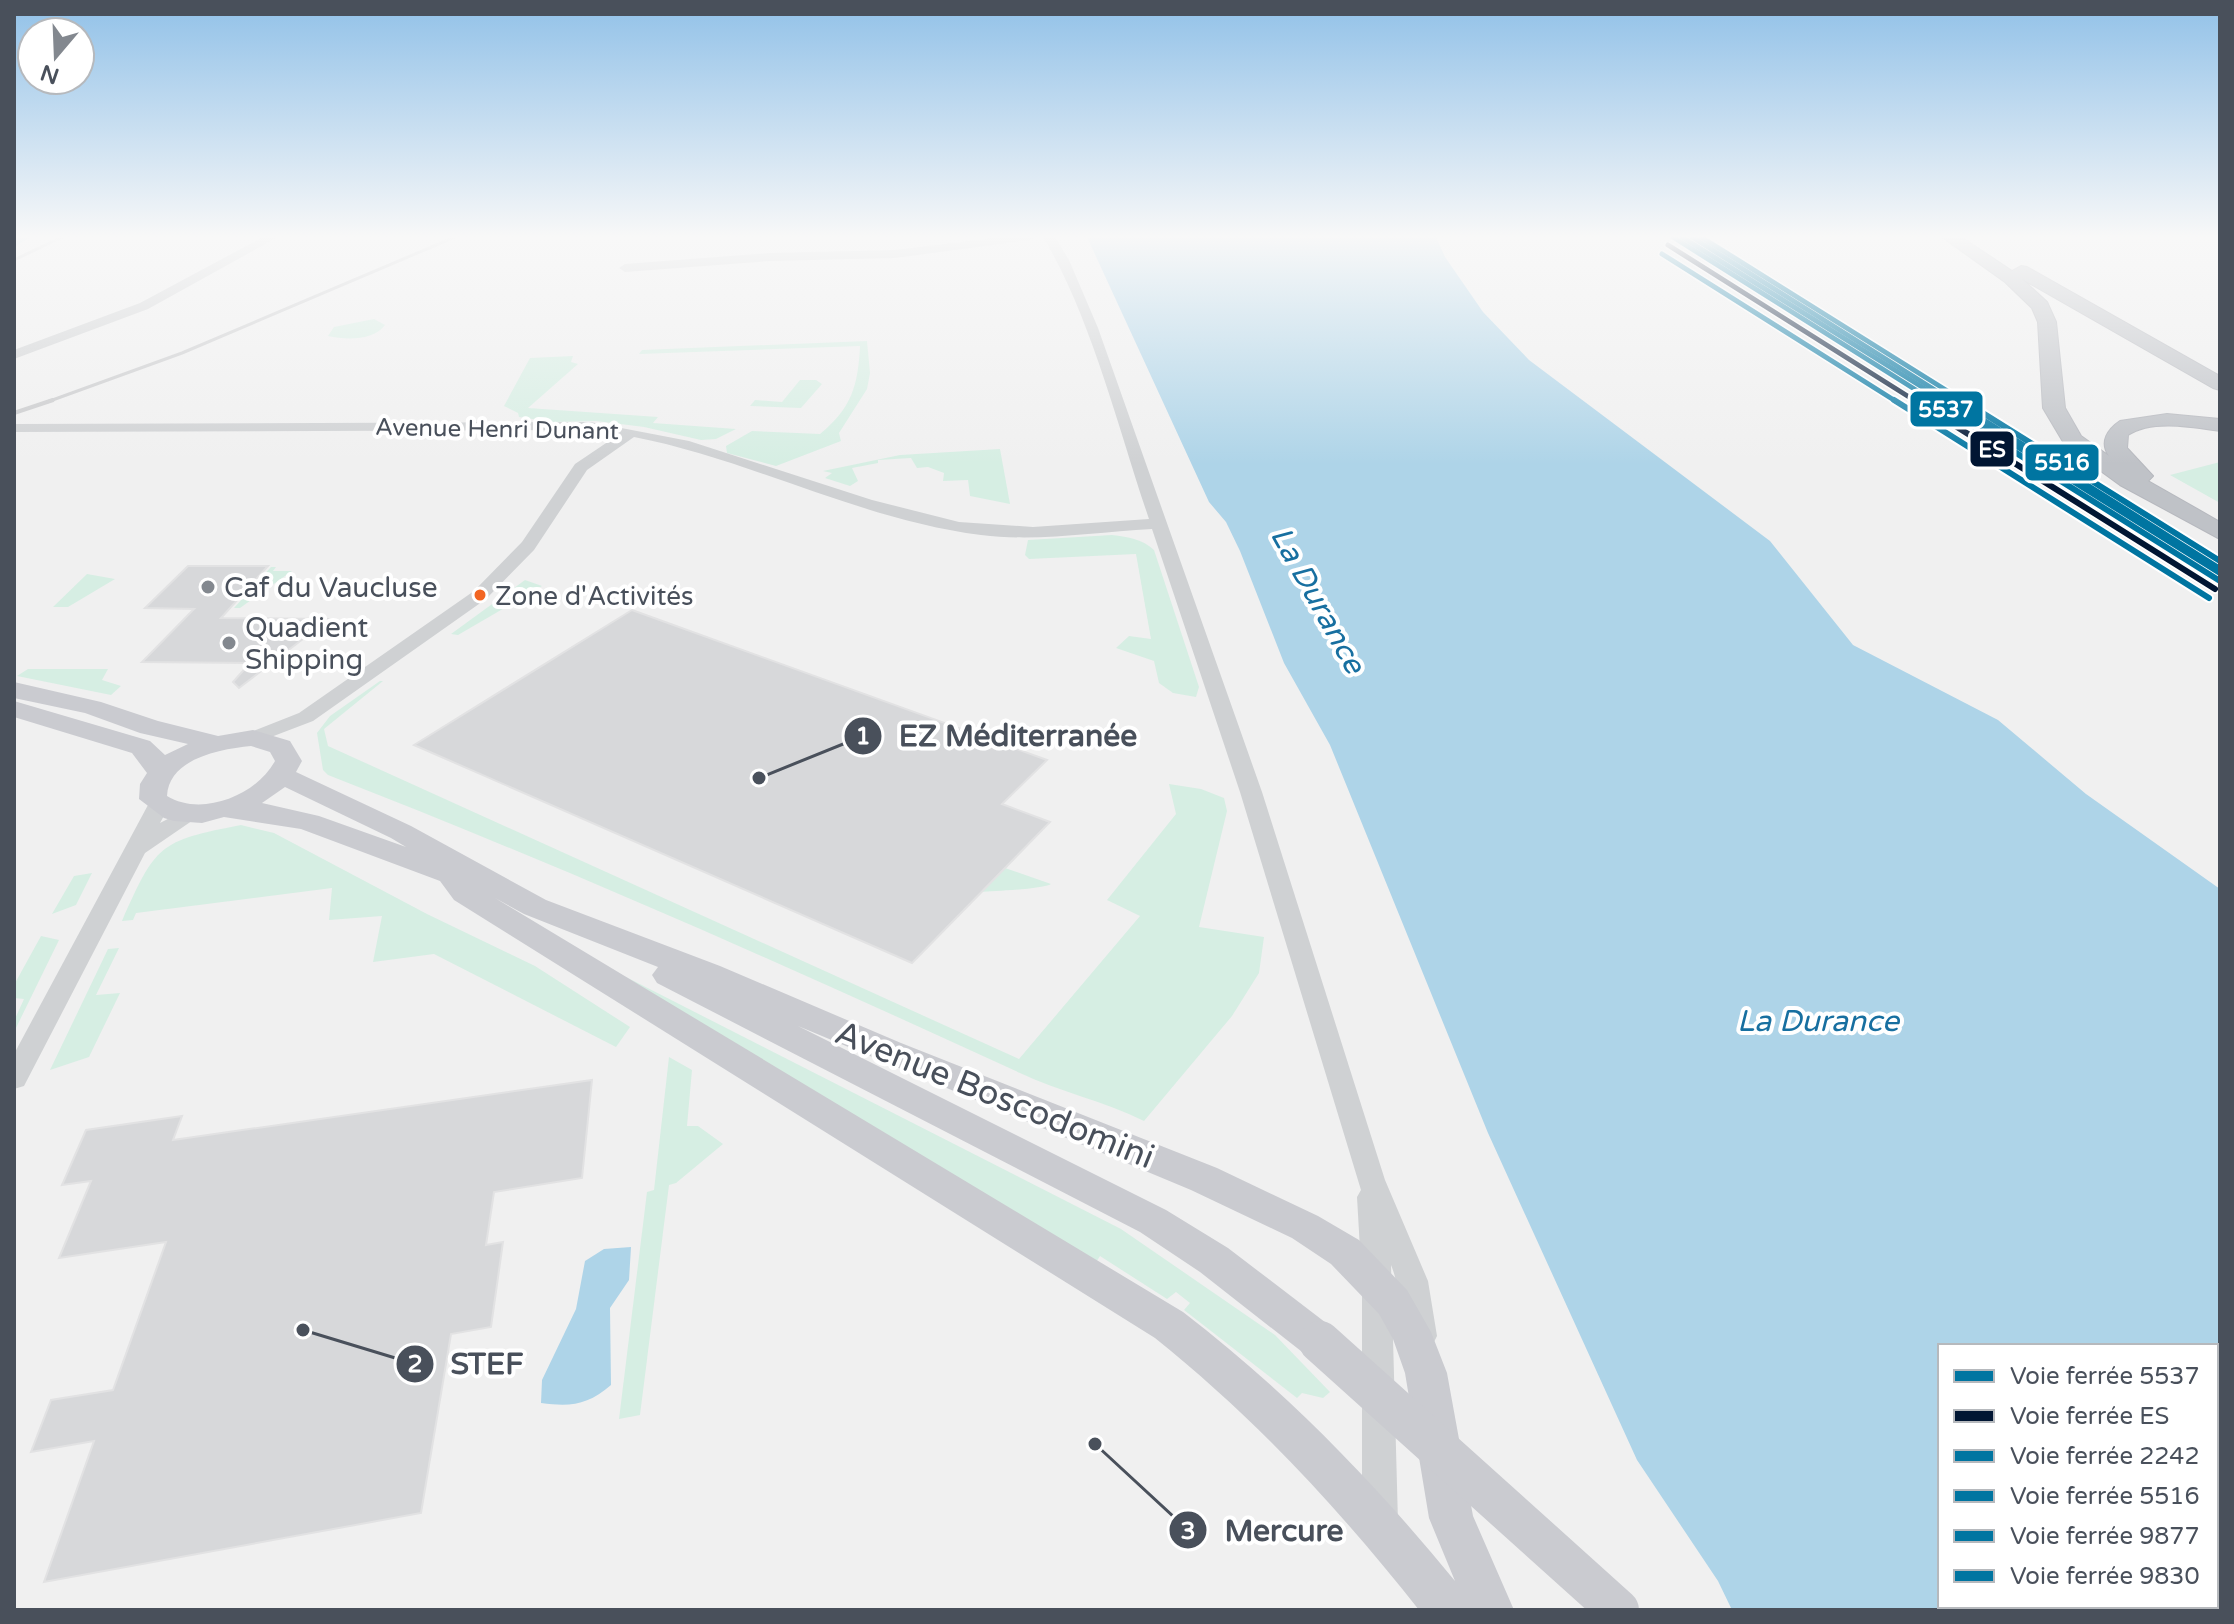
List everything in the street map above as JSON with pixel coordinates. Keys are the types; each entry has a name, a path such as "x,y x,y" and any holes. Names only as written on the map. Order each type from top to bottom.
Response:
{"highway":[{"path":"2043,313 2047,322 2054,408 2073,440 2128,480 2220,532"},
{"path":"2095,313 2220,384"},
{"path":"2125,313 2220,366"},
{"path":"2220,425 2168,420 2136,422 2121,430 2116,439 2116,450 2142,477 2220,523"}],"main road":[{"path":"14,690 92,707 149,727 215,743"},
{"path":"14,709 141,747 154,759 161,773"},
{"path":"225,809 249,801 283,776 289,764 289,754 282,746 253,738 215,743 194,751 161,773 152,791 159,805 172,812 191,814 225,809 291,815 535,907 1153,1221 1214,1260 1320,1342 1618,1610"},
{"name":"Avenue Boscodomini","path":"283,776 401,832 535,907 709,974 889,1052 1204,1179 1305,1227 1345,1252 1377,1284 1411,1332 1426,1373 1451,1518 1491,1610"},
{"path":"451,875 465,893 1169,1325 1240,1382 1309,1448 1380,1523 1449,1610"}],"street":[{"path":"14,355 126,313"},
{"path":"1083,313 1251,792 1371,1180 1413,1281 1426,1373"},
{"name":"Avenue Henri Dunant","path":"14,428 590,426 632,432 962,528 1017,532 1159,524"},
{"path":"253,738 306,717 480,595 535,537 581,467 632,432"},
{"path":"282,746 306,717"},
{"path":"14,1079 159,805"},
{"path":"133,851 191,814"},
{"path":"1371,1180 1377,1284 1380,1523"}],"green space":[{"path":"374,319 385,325 366,337 328,336 334,327"},
{"path":"867,341 870,373 867,389 839,433 841,441 776,466 727,453 726,446 752,431 820,434 839,415 851,395 860,346 639,354 642,350"},
{"path":"573,356 571,362 578,364 528,408 658,417 653,423 736,429 716,439 701,440 644,427 519,417 518,413 504,406 530,358"},
{"path":"800,380 816,380 822,384 801,408 750,406 755,400 782,402"},
{"path":"1000,449 1010,504 970,496 968,480 943,481 944,473 928,467 917,468 911,458 878,460 878,463 852,468 858,481 850,486 825,478 832,473 823,471 900,455"},
{"path":"2220,462 2220,503 2170,475"},
{"path":"1112,535 1135,539 1154,550 1199,687 1196,697 1173,693 1159,683 1154,661 1116,648 1129,636 1151,639 1136,554 1029,559 1025,555 1028,540"},
{"path":"271,567 276,567 273,571 292,571 240,608 234,608"},
{"path":"87,574 115,579 68,607 53,607"},
{"path":"525,580 542,586 458,635 451,634"},
{"path":"28,669 108,669 102,680 121,686 111,695 17,676"},
{"path":"383,681 324,729 328,746 1019,1059 1140,916 1107,900 1176,814 1169,784 1201,789 1224,798 1227,811 1199,927 1264,937 1259,973 1232,1016 1144,1121 1035,1080 676,919 328,775 323,770 317,733 330,716"},
{"path":"241,825 274,833 427,914 535,966 630,1027 616,1047 434,954 373,962 382,916 329,920 332,888 136,913 133,920 122,921 143,876 163,850 192,836"},
{"path":"1005,868 1051,884 981,892"},
{"path":"92,873 76,905 52,914 74,876"},
{"path":"41,936 59,940 14,1032 14,1021 24,999 14,998 14,985"},
{"path":"119,948 96,995 120,993 89,1057 50,1070 108,949"},
{"path":"626,977 1121,1229 1275,1335 1330,1392 1323,1398 1302,1393 1297,1398 1184,1310 1190,1303 1176,1292 1167,1299 1100,1256 1093,1267"},
{"path":"669,1057 692,1070 687,1126 698,1126 723,1144 676,1183 669,1185 640,1415 619,1419 647,1192 654,1190"}],"water":[{"name":"La Durance","path":"1122,313 1484,313 1529,360 1770,541 1853,645 1998,720 2086,794 2220,889 2220,1610 1732,1610 1718,1581 1637,1460 1488,1133 1330,745 1284,663 1226,522 1209,502"},
{"path":"631,1247 629,1280 610,1308 611,1385 587,1401 561,1405 541,1403 542,1380 576,1309 585,1261 604,1249"}],"building":[{"path":"188,566 268,566 221,618 329,619 239,688 233,682 250,663 142,662 194,609 145,608"},
{"path":"632,610 1047,760 1002,804 1050,822 912,963 414,745"},
{"path":"592,1080 582,1178 494,1192 486,1245 503,1242 491,1327 451,1334 421,1513 44,1582 94,1441 31,1452 51,1400 113,1390 166,1242 59,1258 91,1181 62,1185 86,1130 182,1116 173,1140"}],"railway":[{"path":"47,402 182,353 277,313"},
{"path":"47,402 53,400"},
{"path":"14,413 47,402"}],"rail line":[{"name":"9830","path":"1755,313 2209,598"},
{"name":"ES","path":"1776,313 2215,589"},
{"name":"5537","path":"1794,313 2220,581"},
{"name":"2242","path":"1803,313 2220,573"},
{"name":"9877","path":"1813,313 2220,569"},
{"name":"5516","path":"1822,313 2220,561"}],"place":[{"name":"Caf du Vaucluse","path":"208,587"},
{"name":"Zone d'Activités","path":"480,595"},
{"name":"Quadient Shipping","path":"229,643"},
{"name":"EZ Méditerranée","path":"759,778"},
{"name":"STEF","path":"303,1330"},
{"name":"Mercure","path":"1095,1444"}]}
